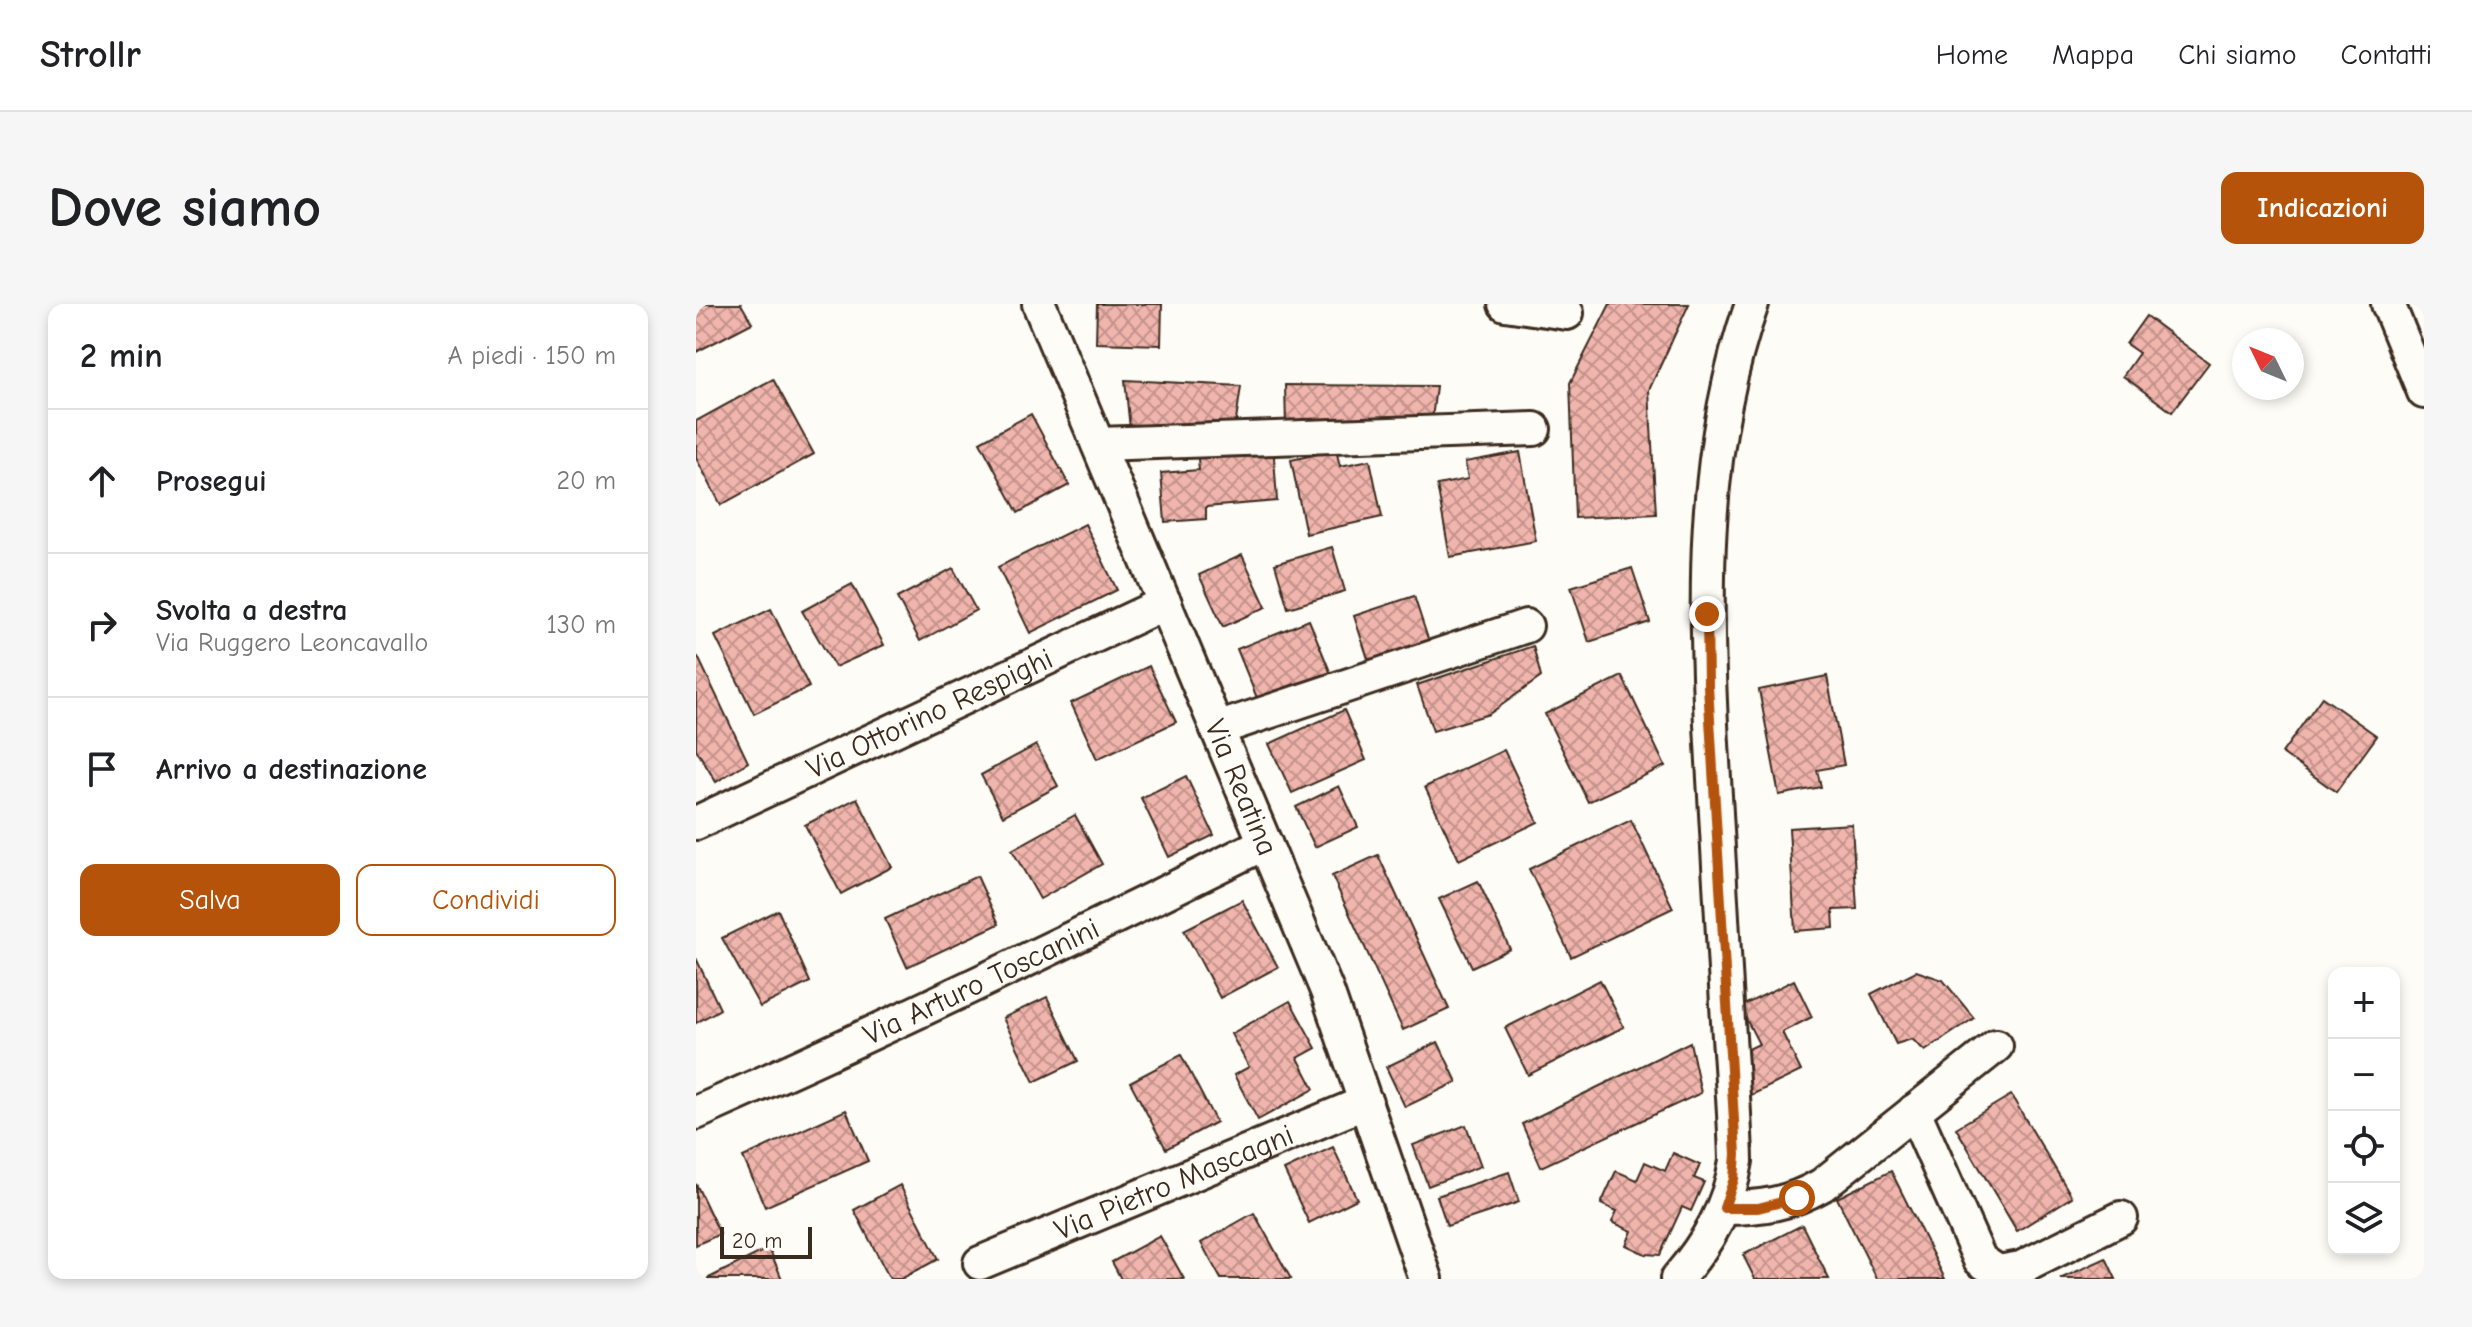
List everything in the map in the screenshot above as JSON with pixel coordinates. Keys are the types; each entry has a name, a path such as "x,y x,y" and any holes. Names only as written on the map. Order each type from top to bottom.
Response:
{"street":[{"name":"Via Reatina","path":"1039,304 1327,991 1426,1279"},
{"path":"1505,304 1567,313"},
{"path":"1677,1279 1707,1239 1724,1208 1734,1179 1736,1154 1708,686 1707,584 1721,419 1736,352 1752,304"},
{"path":"2388,304 2424,392"},
{"path":"1098,444 1534,429"},
{"name":"Via Ottorino Respighi","path":"696,823 1165,603"},
{"path":"1217,729 1526,626"},
{"name":"Via Arturo Toscanini","path":"696,1113 881,1029 1265,843"},
{"path":"1724,1208 1772,1206 1809,1192 1830,1179 1996,1046"},
{"name":"Via Pietro Mascagni","path":"980,1263 1366,1102"},
{"path":"1914,1111 1980,1260 1998,1272 2021,1268 2121,1218"}],"building":[{"path":"696,304 741,304 752,323 696,352"},
{"path":"1097,304 1162,304 1161,345 1096,343"},
{"path":"1610,304 1689,304 1649,390 1656,514 1575,518 1570,383"},
{"path":"2146,316 2209,363 2172,412 2123,376 2139,353 2126,344"},
{"path":"773,379 814,454 721,505 696,458 696,421"},
{"path":"1125,380 1241,386 1235,428 1130,429"},
{"path":"1285,385 1436,386 1432,419 1286,427"},
{"path":"1031,414 1069,485 1018,513 980,442"},
{"path":"1273,442 1277,501 1206,507 1206,519 1165,522 1161,473 1199,470 1197,448"},
{"path":"1336,450 1340,466 1370,460 1382,517 1306,534 1291,460"},
{"path":"1520,452 1536,541 1450,557 1437,485 1468,479 1465,462"},
{"path":"1085,524 1117,590 1030,633 998,567"},
{"path":"1332,547 1345,591 1288,608 1275,564"},
{"path":"1242,555 1266,607 1223,627 1199,575"},
{"path":"953,568 976,610 920,641 897,598"},
{"path":"1632,568 1650,622 1589,642 1571,587"},
{"path":"852,584 884,645 835,667 802,611"},
{"path":"1414,596 1429,642 1369,662 1354,616"},
{"path":"771,609 809,687 754,714 715,636"},
{"path":"1309,620 1331,674 1259,703 1237,649"},
{"path":"1533,646 1541,677 1489,714 1433,731 1417,685"},
{"path":"698,657 748,762 716,782 696,749"},
{"path":"1149,666 1176,722 1097,759 1071,703"},
{"path":"1622,676 1665,766 1588,802 1545,714"},
{"path":"1827,676 1844,765 1817,770 1821,787 1779,795 1759,690"},
{"path":"2322,697 2377,736 2336,792 2282,753"},
{"path":"1344,710 1366,760 1292,793 1269,744"},
{"path":"1036,745 1058,786 1003,816 981,775"},
{"path":"1504,750 1538,822 1459,860 1425,787"},
{"path":"1186,776 1214,835 1169,857 1141,798"},
{"path":"1339,786 1358,827 1315,847 1296,807"},
{"path":"857,798 892,867 841,894 805,825"},
{"path":"1075,815 1102,864 1040,899 1012,850"},
{"path":"1631,820 1673,908 1571,957 1529,869"},
{"path":"1852,824 1857,909 1833,910 1834,928 1795,931 1789,828"},
{"path":"1378,855 1449,1009 1403,1030 1332,876"},
{"path":"977,876 999,924 907,967 885,919"},
{"path":"1478,881 1510,949 1472,967 1439,899"},
{"path":"1242,900 1278,967 1220,998 1184,930"},
{"path":"778,910 810,982 760,1007 722,938"},
{"path":"696,958 720,1009 696,1023"},
{"path":"1916,971 1943,980 1974,1018 1925,1051 1912,1039 1896,1044 1871,994"},
{"path":"1600,980 1624,1027 1528,1075 1505,1028"},
{"path":"1794,980 1812,1017 1782,1032 1801,1071 1745,1098 1738,1054 1759,1044 1740,1007"},
{"path":"1047,997 1078,1061 1034,1082 1003,1018"},
{"path":"1290,1001 1316,1048 1298,1058 1314,1089 1258,1120 1234,1075 1249,1067 1231,1034"},
{"path":"1438,1042 1457,1082 1405,1107 1386,1067"},
{"path":"1690,1042 1701,1093 1541,1167 1522,1124"},
{"path":"1181,1055 1216,1122 1166,1149 1130,1082"},
{"path":"2011,1095 2072,1197 2017,1231 1956,1128"},
{"path":"846,1110 868,1161 765,1207 743,1157"},
{"path":"1466,1125 1481,1166 1428,1186 1413,1145"},
{"path":"1333,1147 1357,1199 1309,1223 1284,1170"},
{"path":"1673,1153 1700,1165 1694,1178 1704,1182 1691,1211 1682,1207 1660,1255 1645,1254 1626,1245 1632,1231 1612,1222 1617,1211 1601,1204 1616,1171 1637,1180 1645,1162 1665,1171"},
{"path":"1891,1171 1945,1279 1877,1279 1837,1198"},
{"path":"1509,1172 1519,1202 1447,1226 1437,1196"},
{"path":"696,1184 720,1234 696,1245"},
{"path":"900,1185 938,1259 901,1279 890,1279 854,1210"},
{"path":"1254,1213 1291,1279 1221,1279 1201,1243"},
{"path":"1802,1225 1829,1279 1755,1279 1743,1255"},
{"path":"1160,1236 1184,1279 1121,1279 1112,1262"},
{"path":"769,1248 782,1279 707,1279"},
{"path":"2106,1258 2116,1279 2060,1279"}],"route":[{"path":"1707,614 1708,686 1736,1154 1734,1179 1724,1208 1758,1208 1797,1198"}]}
